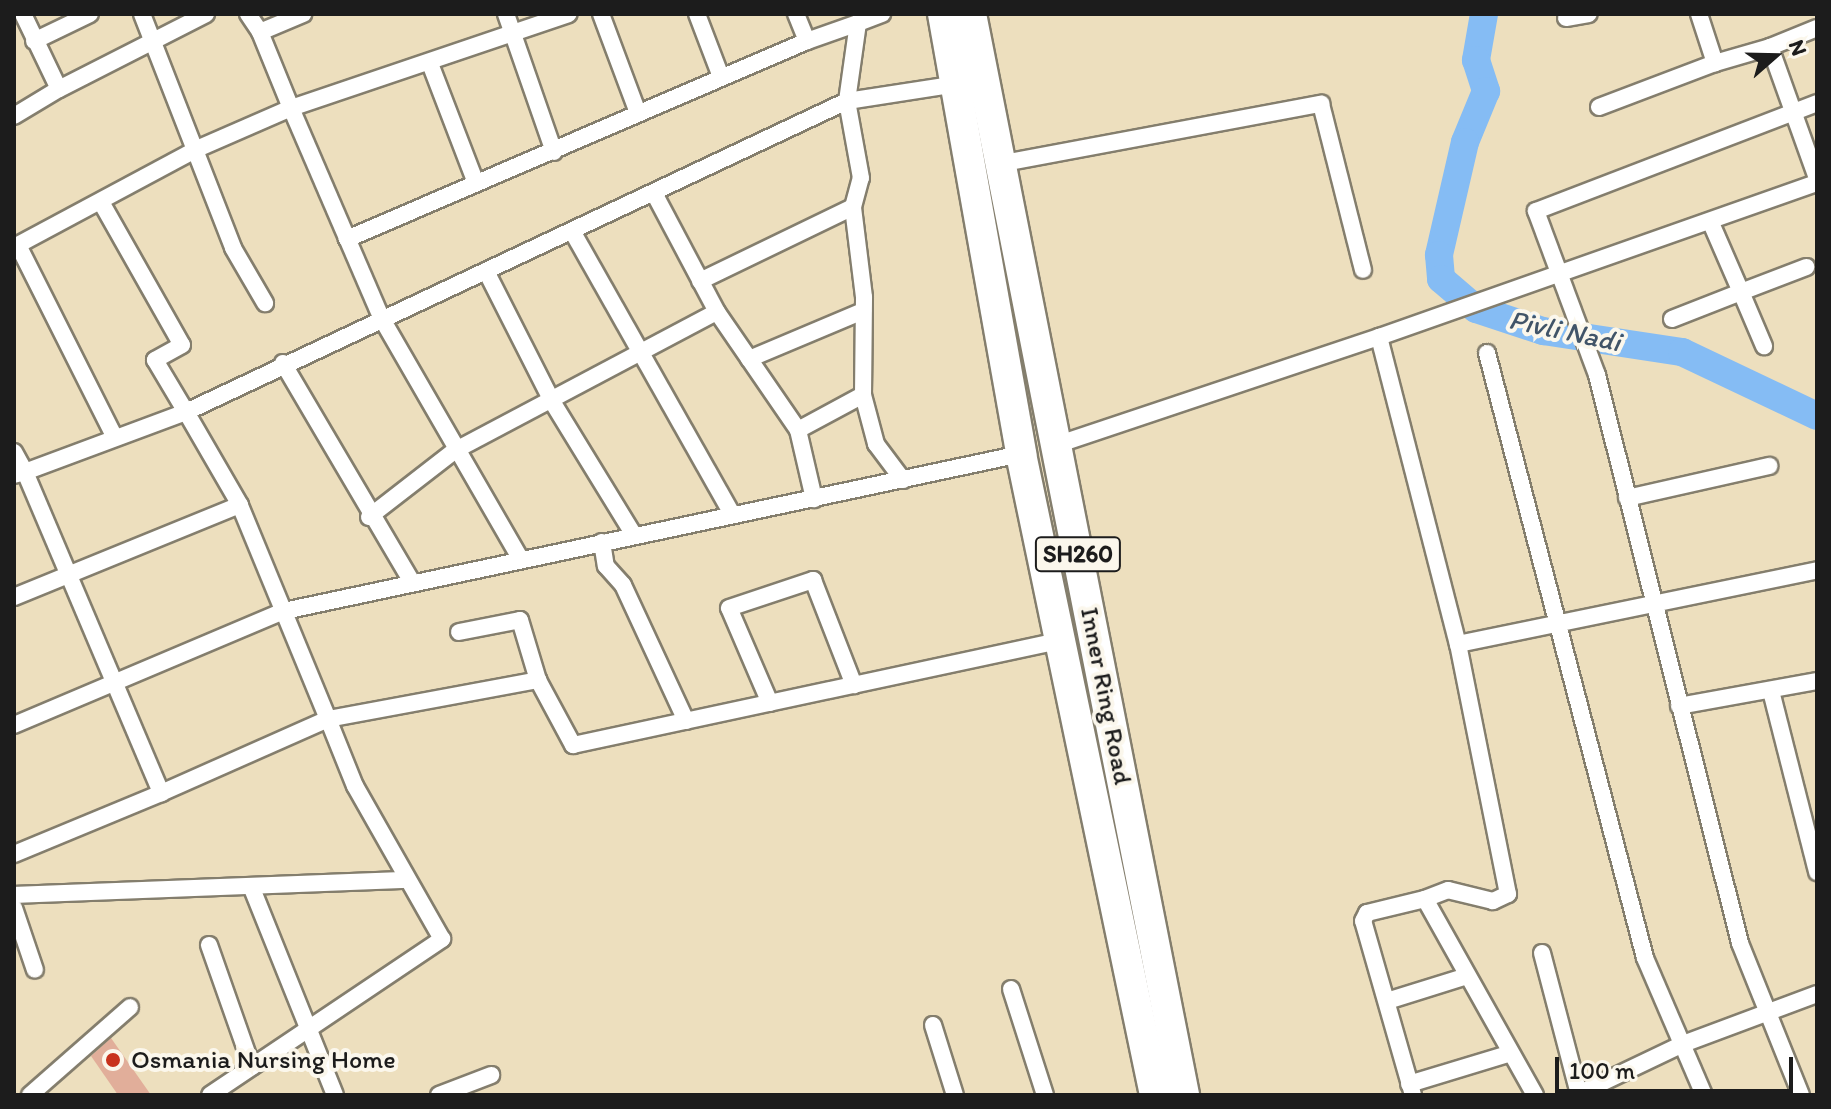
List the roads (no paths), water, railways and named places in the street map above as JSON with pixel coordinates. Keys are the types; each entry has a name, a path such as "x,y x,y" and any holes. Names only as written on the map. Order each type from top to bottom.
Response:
{"highway":[{"name":"Inner Ring Road","path":"943,14 1021,454 1155,1095"},
{"name":"Inner Ring Road","path":"971,14 1184,1095"}],"street":[{"path":"23,14 59,89"},
{"path":"34,41 90,14"},
{"path":"142,14 233,248 265,303"},
{"path":"14,116 59,89 206,14"},
{"path":"248,14 260,32 382,319 454,451 520,558"},
{"path":"260,32 303,14"},
{"path":"506,14 554,152"},
{"path":"113,434 16,246 197,149 291,108 431,66 568,14"},
{"path":"601,14 638,113"},
{"path":"697,14 721,77"},
{"path":"796,14 807,41"},
{"path":"347,239 554,152 721,77 882,14"},
{"path":"1566,18 1589,14"},
{"path":"1699,14 1715,63"},
{"path":"858,23 847,101 861,178 853,207 863,311 863,395 876,444 903,480"},
{"path":"1599,107 1817,28"},
{"path":"1056,445 1379,337 1454,306 1562,278 1817,181 1770,47"},
{"path":"431,66 476,183"},
{"path":"19,474 113,434 186,412 283,363 847,101 957,84"},
{"path":"1801,1095 1740,943 1652,604 1597,375 1536,211 1817,103"},
{"path":"999,164 1321,104 1363,270"},
{"path":"654,193 717,312 798,430 814,499"},
{"path":"101,202 182,345 155,360 240,505 328,719 407,880 442,939 210,1095"},
{"path":"700,281 853,207"},
{"path":"1711,223 1764,346"},
{"path":"572,231 640,356 733,515"},
{"path":"1672,319 1806,267"},
{"path":"486,271 553,403 634,535"},
{"path":"749,359 863,311"},
{"path":"369,517 454,451 553,403 717,312"},
{"path":"1379,337 1458,644 1508,894 1493,901 1448,890 1367,913 1363,921 1411,1089 1508,1054"},
{"path":"1487,353 1560,622 1645,958 1704,1095"},
{"path":"283,363 369,517 411,580"},
{"path":"798,430 863,395"},
{"path":"14,452 19,474 69,578 161,793"},
{"path":"14,725 115,688 284,611 411,580 1021,454"},
{"path":"1627,498 1769,466"},
{"path":"14,597 69,578 240,505"},
{"path":"602,542 606,566 623,585 686,721"},
{"path":"1458,644 1817,570"},
{"path":"770,703 729,608 813,580 854,685"},
{"path":"459,632 520,620 538,680 573,745 1059,641"},
{"path":"14,854 328,719 538,680"},
{"path":"1679,706 1817,681"},
{"path":"1771,691 1817,872"},
{"path":"14,895 407,880"},
{"path":"251,886 311,1027 335,1095"},
{"path":"1425,899 1464,977 1535,1095"},
{"path":"14,908 35,970"},
{"path":"209,945 252,1067"},
{"path":"1542,953 1578,1094 1683,1044 1770,1015 1817,994"},
{"path":"1387,1001 1464,977"},
{"path":"1011,989 1045,1095"},
{"path":"30,1095 130,1007"},
{"path":"933,1025 955,1095"},
{"path":"439,1095 491,1075"}],"waterway":[{"name":"Pivli Nadi","path":"1484,14 1476,60 1486,91 1465,142 1439,255 1441,279 1476,309 1543,331 1682,352 1817,416"}],"place":[{"name":"Osmania Nursing Home","path":"113,1060"}]}
